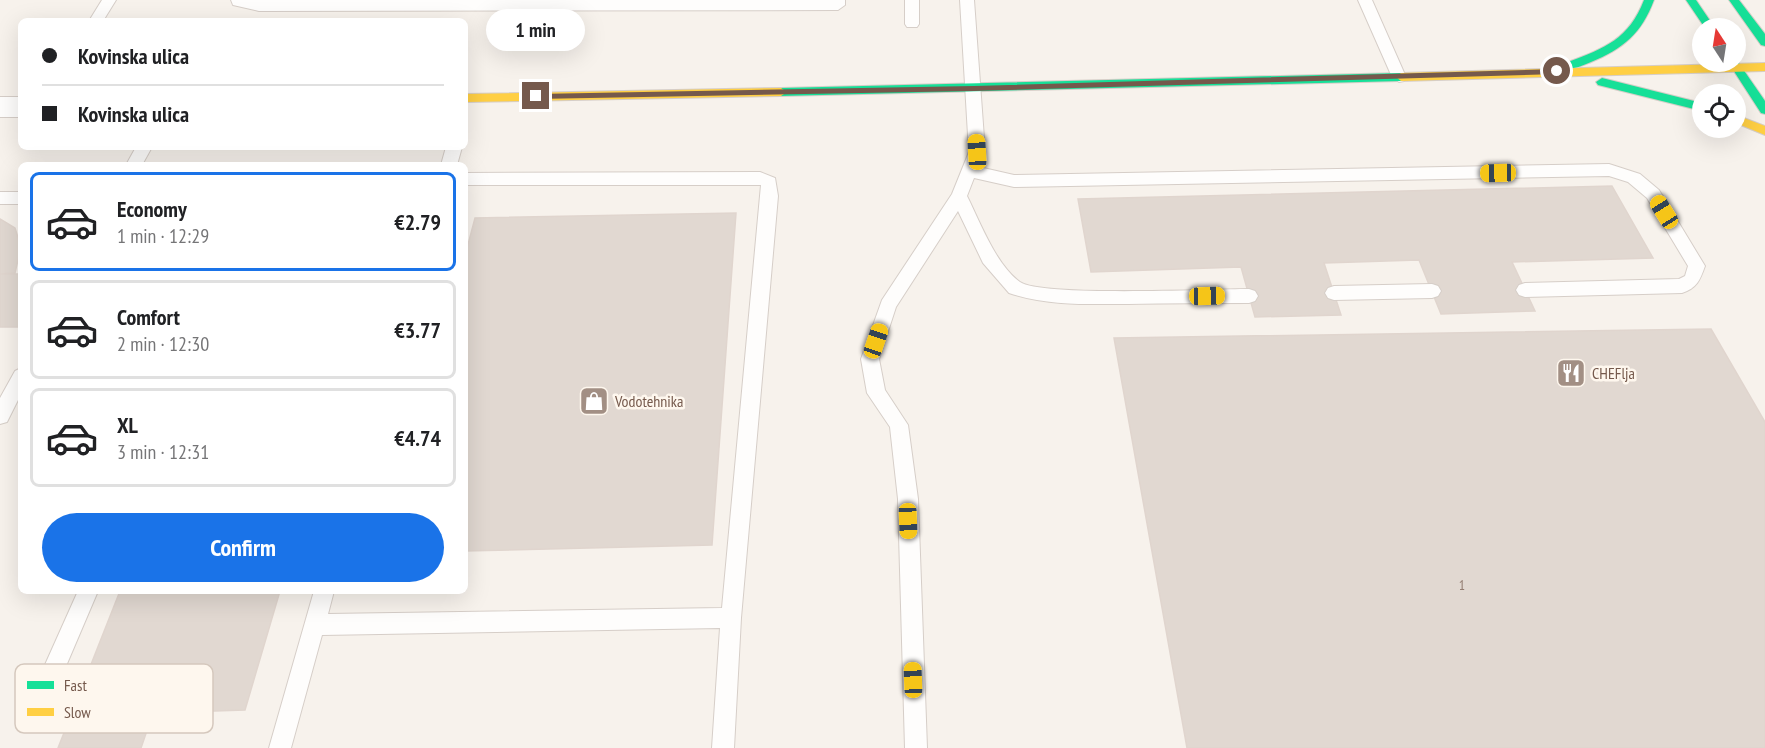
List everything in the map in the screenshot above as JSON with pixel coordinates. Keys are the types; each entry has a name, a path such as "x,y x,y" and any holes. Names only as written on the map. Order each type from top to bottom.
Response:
{"street":[{"path":"1557,71 1602,53 1629,36 1642,22 1649,0"},
{"path":"1691,0 1703,18"},
{"path":"1734,0 1765,42"},
{"path":"468,101 1399,77 1692,66"},
{"path":"1746,66 1765,67"},
{"path":"1557,71 1692,105"},
{"path":"1740,72 1765,110"},
{"path":"0,107 18,107"},
{"path":"1746,123 1765,132"}],"lane":[{"path":"98,18 110,0"},
{"path":"238,0 238,2 259,6 434,3 838,5 838,0"},
{"path":"912,0 912,24"},
{"path":"916,748 908,498 904,459 898,425 876,393 870,359 888,305 959,196 977,152 967,0"},
{"path":"1365,0 1399,77"},
{"path":"429,18 434,3"},
{"path":"969,171 1014,181 1609,170 1634,178 1653,194 1697,266 1692,280 1682,286 1525,290"},
{"path":"468,179 760,178 769,182 770,196 731,618 723,748"},
{"path":"959,196 989,258 1015,288 1044,295 1080,297 1249,296"},
{"path":"0,198 18,198"},
{"path":"1334,294 1432,291"},
{"path":"0,416 18,382"},
{"path":"56,664 87,594"},
{"path":"280,748 323,594"},
{"path":"315,625 731,618"}],"building":[{"path":"1612,186 1653,258 1512,262 1535,311 1441,314 1419,260 1324,263 1341,315 1255,317 1241,267 1091,272 1078,199"},
{"name":"Vodotehnika","path":"736,213 712,545 468,551 468,245 475,218"},
{"path":"0,219 15,228 18,238 18,260 15,273 0,274"},
{"path":"0,274 18,274 18,327 0,327"},
{"path":"1711,329 1765,422 1765,748 1187,748 1114,338"},
{"path":"119,594 279,594 245,710 213,711 213,664 91,664"},
{"path":"64,733 146,733 141,748 58,748"}],"traffic: fast":[{"path":"1572,65 1620,43 1637,26 1649,0"},
{"path":"1691,0 1703,18"},
{"path":"1734,0 1765,42"},
{"path":"1740,72 1765,110"},
{"path":"781,92 1401,77"},
{"path":"1602,82 1692,104"}],"traffic: slow":[{"path":"1401,77 1765,67"},
{"path":"468,98 781,92"},
{"path":"1746,123 1765,131"}],"place":[{"name":"CHEFlja","path":"1571,373"},
{"name":"Vodotehnika","path":"594,401"}],"route":[{"path":"536,96 974,88 1557,71"}]}
